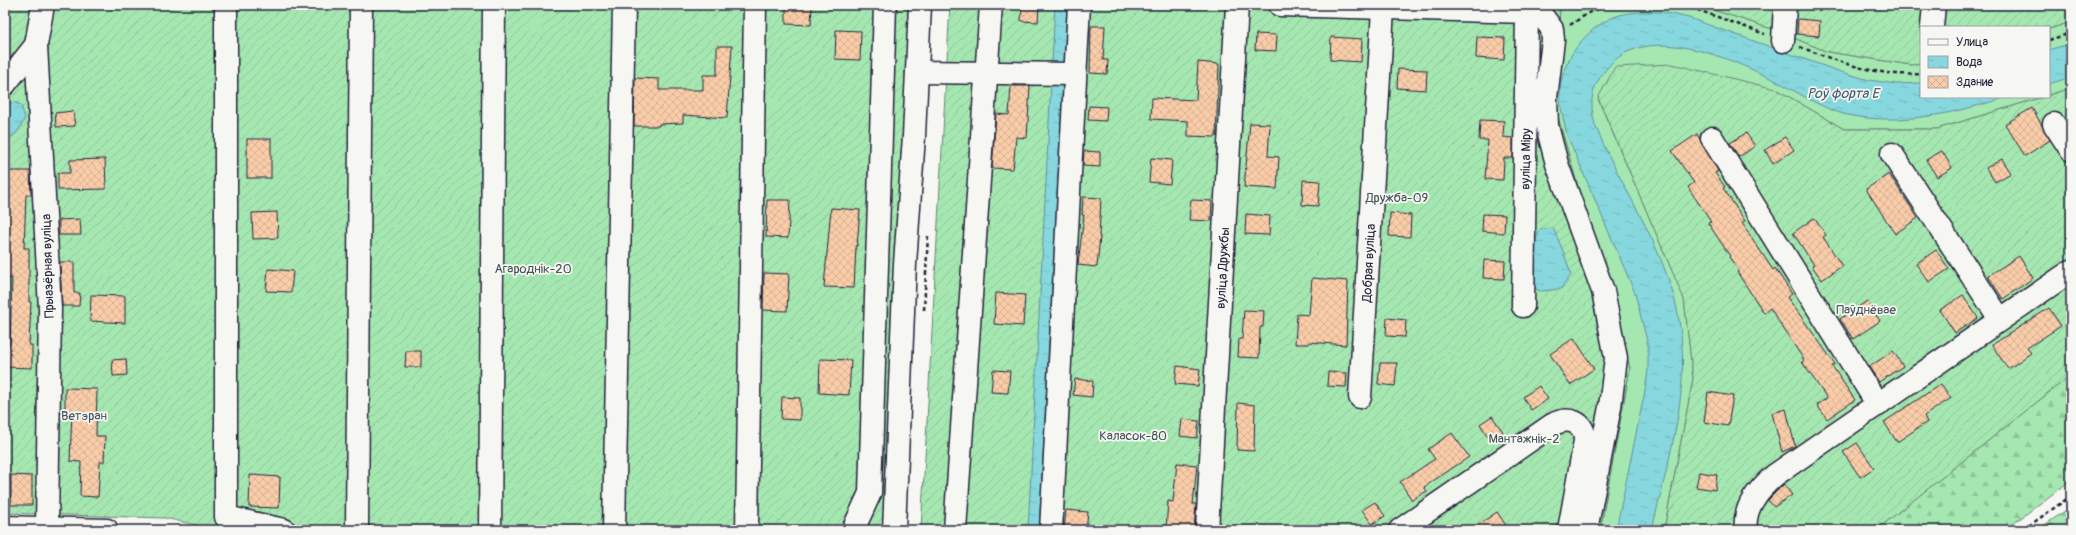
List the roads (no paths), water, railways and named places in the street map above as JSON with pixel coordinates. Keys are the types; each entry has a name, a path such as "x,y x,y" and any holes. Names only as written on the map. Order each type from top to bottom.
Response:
{"street":[{"name":"Прыазёрная вуліца","path":"43,5 36,45 50,309 47,528"},
{"path":"226,5 226,517 284,530"},
{"path":"357,530 361,5"},
{"path":"490,530 494,5"},
{"path":"614,530 624,5"},
{"path":"747,530 755,5"},
{"path":"853,530 870,493 885,5"},
{"path":"894,530 905,264 920,5"},
{"path":"955,530 991,5"},
{"path":"1051,530 1079,5"},
{"name":"вуліца Дружбы","path":"1208,530 1237,5"},
{"path":"1280,5 1527,12 1539,14 1547,20 1552,29 1553,40 1546,98 1547,126 1557,164 1603,291 1616,358 1610,407 1586,530"},
{"path":"1783,41 1785,5"},
{"path":"1932,26 1934,5"},
{"name":"Добрая вуліца","path":"1360,397 1383,9"},
{"name":"вуліца Міру","path":"1523,306 1527,12"},
{"path":"5,84 36,45"},
{"path":"917,72 1075,74"},
{"path":"2054,124 2071,150"},
{"path":"1712,138 1878,405"},
{"path":"1892,154 2000,319"},
{"path":"1746,530 1746,517 1749,508 1757,493 1768,481 2071,271"},
{"path":"1400,530 1552,425 1564,420 1570,420 1575,422 1583,430 1585,441 1569,530"},
{"path":"5,527 107,530"}],"water":[{"path":"1055,5 1067,5 1064,63 1055,65 1052,63"},
{"name":"Роў форта Е","path":"1662,12 1689,18 1838,71 1869,80 1896,84 1920,83 1920,98 2003,98 1953,112 1916,118 1878,119 1846,115 1822,106 1749,68 1729,60 1685,48 1663,45 1642,47 1624,54 1602,74 1595,88 1592,101 1595,125 1603,144 1661,258 1677,311 1682,343 1680,405 1652,530 1616,530 1645,391 1648,370 1648,345 1635,293 1567,135 1560,99 1561,81 1565,69 1578,45 1597,26 1622,14"},
{"path":"2071,43 2071,77 2050,84 2050,50"},
{"path":"1051,83 1063,83 1039,530 1028,530"},
{"path":"13,102 21,105 25,118 15,134 5,139 5,106"},
{"path":"1553,228 1564,253 1571,275 1561,289 1541,291 1533,288 1535,242 1540,229"}],"park label":[{"name":"Дружба-09","path":"1397,197"},
{"name":"Агароднік-20","path":"533,268"},
{"name":"Паўднёвае","path":"1866,309"},
{"name":"Ветэран","path":"84,415"},
{"name":"Каласок-80","path":"1133,435"},
{"name":"Мантажнік-2","path":"1524,438"}]}
